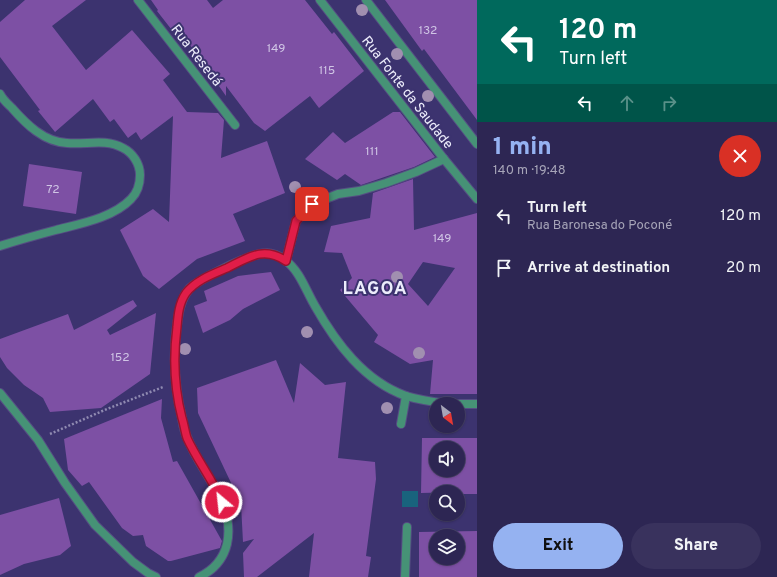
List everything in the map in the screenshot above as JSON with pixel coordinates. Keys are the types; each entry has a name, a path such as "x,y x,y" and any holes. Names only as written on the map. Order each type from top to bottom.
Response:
{"street":[{"name":"Rua Resedá","path":"138,0 235,125"},
{"name":"Rua Fonte da Saudade","path":"320,0 477,199"},
{"name":"Rua Fonte da Saudade","path":"366,0 477,144"},
{"path":"0,94 27,125 39,134 52,140 66,144 106,142 124,148 135,158 140,167 140,176 138,189 131,200 118,209 88,222 0,246"},
{"path":"286,261 296,221 312,204 338,194 386,183 416,172 444,159"},
{"path":"199,577 222,559 229,537 226,510 219,494 187,437 175,383 174,353 179,310 183,298 191,287 203,279 250,257 260,254 278,256 286,261 296,271 326,325 348,356 377,380 392,390 406,396 429,401"},
{"path":"0,393 38,440 65,483 95,525 133,562 156,577"},
{"path":"401,424 406,396"},
{"path":"465,404 477,404"},
{"path":"405,577 407,527"}],"path":[{"path":"38,440 107,409 175,383"}],"water":[{"path":"402,491 418,491 418,507 402,507"}],"building":[{"path":"25,0 86,0 52,26 86,70 132,30 170,74 163,80 187,112 218,113 224,120 221,158 267,141 285,193 233,214 245,241 197,259 159,289 143,276 120,230 153,209 169,222 173,116 141,140 136,132 128,138 114,119 110,122 93,99 55,132 38,111 40,110 0,57 0,22"},
{"path":"151,0 207,0 213,8 223,0 305,0 332,34 334,32 364,71 319,108 310,96 265,131 254,123 226,86 226,96 209,72 210,71 179,31 175,34 157,11 158,10"},
{"path":"385,0 477,0 477,120 424,49 422,51"},
{"path":"393,112 400,112 435,157 414,167 361,185 345,174 337,180 305,159 333,132 345,143"},
{"path":"29,164 82,172 76,214 23,206"},
{"path":"413,179 414,230 477,213 477,394 430,394 433,360 410,364 374,342 378,335 340,290 352,278 342,253 324,252 331,226 370,218 373,193","holes":["423,262 455,268 428,306 408,284"]},
{"path":"271,272 280,290 243,309 230,320 203,333 194,306 207,301 204,291 238,276"},
{"path":"133,300 137,306 107,330 110,335 156,313 150,374 101,408 50,412 43,398 24,385 7,368 0,357 0,339 68,314 74,330"},
{"path":"276,360 294,403 300,363 325,385 346,382 338,458 375,462 376,479 366,556 371,557 368,577 309,577 314,533 257,577 244,577 243,553 254,539 243,542 241,504 198,413 197,388"},
{"path":"162,399 161,418 173,462 177,461 222,541 220,548 171,561 168,561 146,546 143,535 133,536 122,528 89,482 82,486 68,470 64,439"},
{"path":"422,438 477,438 477,494 465,494 465,485 429,485 429,493 421,493"},
{"path":"59,498 71,546 60,555 24,564 0,575 0,515"},
{"path":"465,531 477,531 477,577 419,577 419,532 429,532 429,565 465,565"}],"district":[{"name":"LAGOA","path":"375,288"}],"route":[{"path":"222,502 187,437 178,402 175,383 174,353 179,310 183,298 191,287 197,282 250,257 260,254 270,254 278,256 286,261 296,221 312,204"}]}
